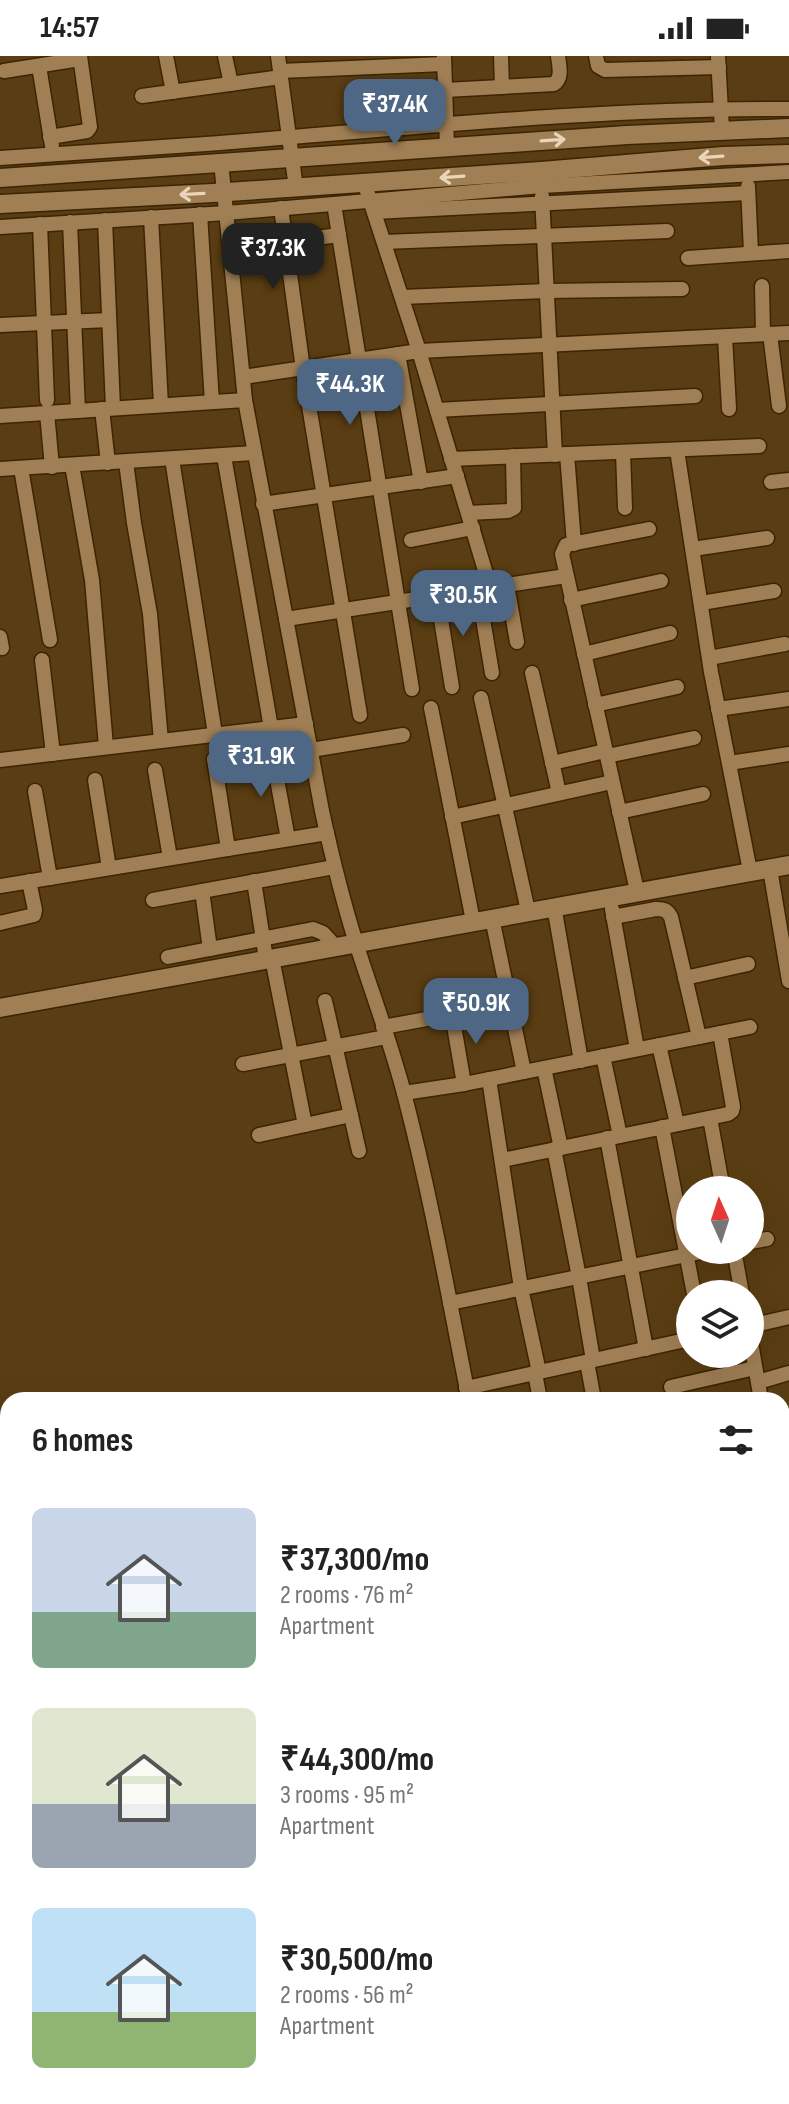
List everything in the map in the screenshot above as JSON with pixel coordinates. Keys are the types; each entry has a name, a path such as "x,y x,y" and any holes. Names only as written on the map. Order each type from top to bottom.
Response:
{"street":[{"path":"166,56 173,92"},
{"path":"225,56 231,84"},
{"path":"501,56 502,87"},
{"path":"445,90 554,84 559,77 558,56"},
{"path":"596,56 598,66 605,70 719,62 722,130"},
{"path":"4,71 80,58 90,127 87,131 50,137"},
{"path":"142,96 231,84 280,68 444,60 447,147"},
{"path":"39,66 56,174"},
{"path":"280,68 296,188"},
{"path":"0,158 580,115 721,108 789,109"},
{"path":"0,178 447,147 789,128"},
{"path":"747,166 789,154"},
{"path":"0,227 334,204 723,156 747,166 789,172"},
{"path":"221,162 245,400 327,833 356,943 404,1093 468,1392"},
{"path":"747,166 751,253"},
{"path":"541,178 552,402 574,544"},
{"path":"0,204 296,188 369,198 542,203 748,193"},
{"path":"369,198 473,528 484,588 492,673"},
{"path":"334,204 412,689"},
{"path":"281,208 303,369 360,715"},
{"path":"200,214 212,402"},
{"path":"151,217 161,405"},
{"path":"105,220 109,320 108,463"},
{"path":"70,222 78,411"},
{"path":"40,224 52,467"},
{"path":"384,242 667,231"},
{"path":"285,242 339,235"},
{"path":"688,258 789,251"},
{"path":"762,286 779,406"},
{"path":"402,297 682,289"},
{"path":"0,325 109,320"},
{"path":"243,377 419,351 789,333"},
{"path":"725,337 729,409"},
{"path":"398,354 421,482"},
{"path":"437,410 695,396"},
{"path":"0,416 47,406 78,411 245,400"},
{"path":"451,459 759,446"},
{"path":"677,450 709,658 750,871"},
{"path":"623,452 625,508"},
{"path":"0,469 254,453"},
{"path":"224,456 271,728"},
{"path":"468,513 514,508 513,456"},
{"path":"172,459 215,734"},
{"path":"126,462 150,614 161,741"},
{"path":"72,465 92,580 106,747"},
{"path":"21,468 50,640"},
{"path":"263,504 457,476"},
{"path":"771,482 789,480"},
{"path":"411,540 473,528"},
{"path":"637,891 562,554 566,545 649,529"},
{"path":"693,549 767,538"},
{"path":"286,619 566,576"},
{"path":"571,600 661,581"},
{"path":"507,585 517,642"},
{"path":"701,603 774,591"},
{"path":"437,595 452,687"},
{"path":"584,654 670,633"},
{"path":"709,658 785,644"},
{"path":"42,660 53,754"},
{"path":"532,673 559,793"},
{"path":"595,705 677,687"},
{"path":"481,698 528,911"},
{"path":"718,709 789,699"},
{"path":"431,708 452,817 524,1072"},
{"path":"0,760 306,724"},
{"path":"311,750 403,735"},
{"path":"552,763 694,738"},
{"path":"272,752 288,839"},
{"path":"729,763 789,754"},
{"path":"214,759 228,849"},
{"path":"155,770 170,858"},
{"path":"95,780 109,868"},
{"path":"452,817 612,782"},
{"path":"35,791 50,878"},
{"path":"619,812 703,794"},
{"path":"0,886 327,833"},
{"path":"0,1008 789,865"},
{"path":"153,900 334,867"},
{"path":"770,869 789,975"},
{"path":"0,923 34,915 29,881"},
{"path":"254,881 263,939 292,1055 305,1125"},
{"path":"202,891 210,949"},
{"path":"610,896 637,1049"},
{"path":"554,906 581,1061"},
{"path":"613,917 656,909 668,911 699,1037"},
{"path":"168,957 313,929 323,933 335,946"},
{"path":"685,978 748,964"},
{"path":"325,1001 359,1151"},
{"path":"243,1064 335,1047 475,1010"},
{"path":"452,1014 464,1084"},
{"path":"404,1093 464,1084 750,1027"},
{"path":"502,1160 728,1114 733,1107 720,1033"},
{"path":"659,1045 676,1182"},
{"path":"603,1056 631,1266 646,1349"},
{"path":"544,1068 579,1277 593,1392"},
{"path":"489,1079 539,1392"},
{"path":"259,1135 351,1115"},
{"path":"710,1118 720,1176"},
{"path":"450,1303 676,1257"},
{"path":"764,1323 789,1317"},
{"path":"474,1392 537,1372 676,1342"},
{"path":"755,1368 759,1392"},
{"path":"671,1387 789,1373"}]}
